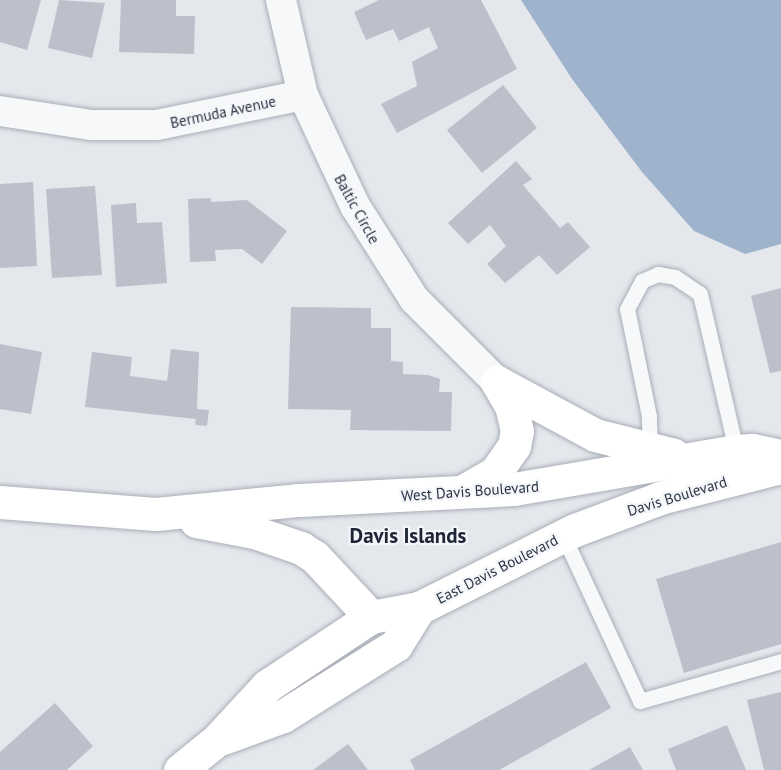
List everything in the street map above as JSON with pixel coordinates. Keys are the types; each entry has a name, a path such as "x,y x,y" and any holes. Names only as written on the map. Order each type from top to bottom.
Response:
{"street":[{"name":"Baltic Circle","path":"281,0 303,95 345,188 398,279 433,322 497,382"},
{"name":"Bermuda Avenue","path":"0,111 92,124 157,125 186,122 303,95"},
{"path":"497,382 655,475 688,457 739,464 752,450 781,456"},
{"path":"459,493 495,473 514,446 517,431 511,406 497,382"},
{"name":"Davis Boulevard","path":"569,533 655,475 739,464 781,467"},
{"name":"West Davis Boulevard","path":"156,514 298,500 459,493 655,475"},
{"name":"West Davis Boulevard","path":"0,502 156,514 254,532 301,548 315,557 371,617"},
{"name":"East Davis Boulevard","path":"180,770 217,740 267,686 371,617 419,608 569,533"},
{"name":"East Davis Boulevard","path":"217,740 283,716 396,645 419,608"}],"lane":[{"path":"655,475 649,416 627,309 642,281 658,274 675,278 700,294 739,464"},
{"path":"569,533 640,701 781,661"}],"water":[{"path":"521,0 781,0 781,244 745,254 694,231 642,172 572,79"}],"building":[{"path":"0,0 41,0 27,50 0,42"},
{"path":"59,0 105,3 92,58 48,48"},
{"path":"121,0 176,0 176,16 195,16 194,54 119,52"},
{"path":"379,0 481,0 517,69 397,133 381,104 417,86 412,62 438,48 429,27 399,41 393,29 366,40 354,12"},
{"path":"503,85 537,128 482,173 447,130"},
{"path":"516,161 532,179 523,185 560,228 568,222 590,247 557,275 539,255 505,283 487,264 506,246 490,225 468,244 448,223"},
{"path":"33,182 37,266 0,268 0,184"},
{"path":"95,186 102,275 52,278 46,189"},
{"path":"211,198 211,202 247,200 287,231 262,264 242,249 215,250 216,261 190,262 188,199"},
{"path":"136,203 137,223 162,222 167,283 116,287 111,205"},
{"path":"781,288 781,371 770,373 751,296"},
{"path":"291,307 371,308 371,328 391,328 391,361 403,362 403,374 428,375 440,379 439,392 452,392 451,431 350,430 351,410 288,409"},
{"path":"0,344 42,352 31,414 0,409"},
{"path":"171,349 199,352 197,409 209,410 207,426 195,425 196,419 85,407 92,352 132,357 130,376 167,381"},
{"path":"781,542 781,644 684,673 656,579"},
{"path":"586,662 611,708 499,770 415,770 410,760"},
{"path":"781,692 781,770 764,770 747,700"},
{"path":"55,703 93,746 67,770 0,770 0,752"},
{"path":"727,725 746,770 676,770 668,749"},
{"path":"348,744 368,770 313,770"},
{"path":"630,747 643,770 589,770"}],"district":[{"name":"Davis Islands","path":"408,536"}]}
